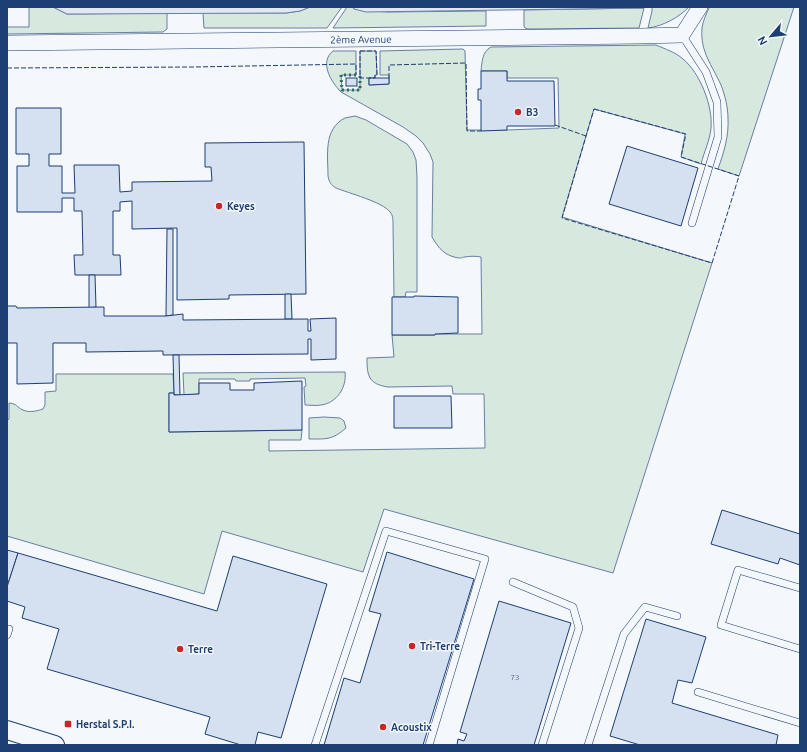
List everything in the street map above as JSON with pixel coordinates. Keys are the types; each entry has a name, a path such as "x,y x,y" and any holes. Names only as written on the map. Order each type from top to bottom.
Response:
{"street":[{"path":"682,34 700,7"},
{"name":"2ème Avenue","path":"7,43 618,37 682,34"},
{"path":"7,730 55,745"}],"lane":[{"path":"682,34 706,72 717,102 718,137 692,223"},
{"path":"315,745 386,531 485,559 429,745"},
{"path":"800,588 738,570 721,625 800,649"},
{"path":"513,582 573,607 579,628 542,745"},
{"path":"588,745 624,634 645,607 678,616"},
{"path":"698,692 800,724"}],"shaded area":[{"path":"29,7 53,7 67,14 167,13 167,29 163,32 7,34 7,27 29,27"},
{"path":"53,7 310,7 300,11 286,13 67,14"},
{"path":"310,7 342,7 327,28 204,28 203,13 286,13 300,11"},
{"path":"347,7 387,12 486,11 486,26 333,28"},
{"path":"352,7 644,8 366,12 354,9"},
{"path":"652,7 689,7 670,21 648,28"},
{"path":"708,7 794,7 739,176 718,169 727,138 728,114 722,89 707,58 703,44 702,28 709,8"},
{"path":"644,8 639,28 528,29 524,26 524,10"},
{"path":"656,45 680,57 689,65 700,81 708,100 711,128 701,164 681,157 685,134 594,109 562,217 712,263 613,573 384,509 363,572 222,531 204,594 7,536 7,421 9,419 9,403 14,404 25,411 36,411 43,409 45,405 45,392 56,391 56,374 173,374 174,393 169,393 169,432 302,430 301,440 269,440 269,451 485,448 484,394 453,394 452,386 381,386 376,384 368,374 367,358 394,357 392,335 482,334 481,257 471,256 459,258 450,256 437,245 432,237 433,162 430,154 423,143 416,136 341,92 330,78 328,72 327,61 329,56 333,51 356,51 356,75 341,75 342,90 360,90 360,51 376,51 377,75 375,75 375,78 369,78 369,85 389,84 389,75 380,75 380,51 463,49 465,51 467,130 507,130 559,128 558,78 507,78 507,71 481,71 484,54 491,47"},
{"path":"355,116 366,120 407,144 413,152 416,160 417,292 406,292 405,297 394,297 393,221 391,213 386,208 373,201 336,188 330,183 328,178 328,144 333,129 345,118"},
{"path":"345,372 343,389 336,398 327,404 305,405 305,378 250,379 250,381 236,381 235,379 199,379 199,394 184,395 183,373"},
{"path":"309,418 340,418 344,421 346,428 333,437 309,439"}],"building":[{"name":"B3","path":"481,71 507,71 507,81 554,81 555,126 507,126 507,130 481,131 481,100 478,100 478,89 481,89"},
{"path":"346,78 357,78 357,86 346,86"},
{"path":"369,78 389,78 389,84 369,85"},
{"name":"Keyes","path":"16,108 61,108 61,154 49,154 49,166 62,166 62,193 75,193 74,165 119,165 120,192 132,191 132,182 212,181 211,167 205,167 205,143 304,142 306,294 229,295 229,299 177,300 177,228 132,229 132,201 120,202 120,211 113,211 113,255 120,255 121,275 75,275 74,255 83,255 82,211 74,211 74,198 62,198 62,212 17,212 17,166 29,166 29,154 16,154"},
{"path":"627,146 698,168 681,226 609,204"},
{"path":"167,229 173,229 173,315 166,316"},
{"path":"89,275 95,275 96,307 89,308"},
{"path":"285,294 291,294 292,319 285,319"},
{"path":"392,297 458,297 458,333 435,335 392,335"},
{"path":"7,306 16,306 17,308 104,307 104,316 166,316 183,314 183,320 308,319 308,331 311,331 310,319 336,318 336,359 311,360 311,339 308,339 308,354 163,355 163,351 86,352 86,343 53,343 53,383 17,384 17,343 7,343"},
{"path":"173,355 179,355 180,395 174,395"},
{"path":"302,381 302,430 169,432 169,393 174,393 174,395 199,394 199,383 230,383 230,390 254,390 254,383"},
{"path":"394,396 451,396 452,428 394,428"},
{"path":"722,510 800,534 800,565 780,558 778,564 711,544"},
{"path":"7,550 18,553 9,581 7,581"},
{"name":"Tri-Terre","path":"387,552 474,579 423,745 324,745 344,678 360,683 381,614 369,611"},
{"name":"Terre","path":"18,553 217,611 233,556 327,584 281,738 258,732 255,745 241,745 205,734 210,717 47,669 59,629 22,618 25,607 7,601 7,587"},
{"path":"499,601 571,623 534,745 457,745 458,739 464,741 467,734 460,732"},
{"path":"646,619 706,637 692,683 678,680 672,703 778,735 776,745 640,745 610,736"}],"hedge":[{"path":"356,75 341,75 342,90 360,90 360,75"}],"fence":[{"path":"360,51 376,51 377,75 375,75 375,78 360,78 360,51"},
{"path":"389,78 389,65 466,63 467,131 481,131"},
{"path":"7,68 356,64 356,75"},
{"path":"594,109 686,134 681,157 739,176 712,263 562,218 594,109"},
{"path":"555,125 586,136"}],"place":[{"name":"B3","path":"518,112"},
{"name":"Keyes","path":"219,206"},
{"name":"Tri-Terre","path":"412,646"},
{"name":"Terre","path":"180,649"},
{"name":"Herstal S.P.I.","path":"68,724"},
{"name":"Acoustix","path":"383,727"}]}
